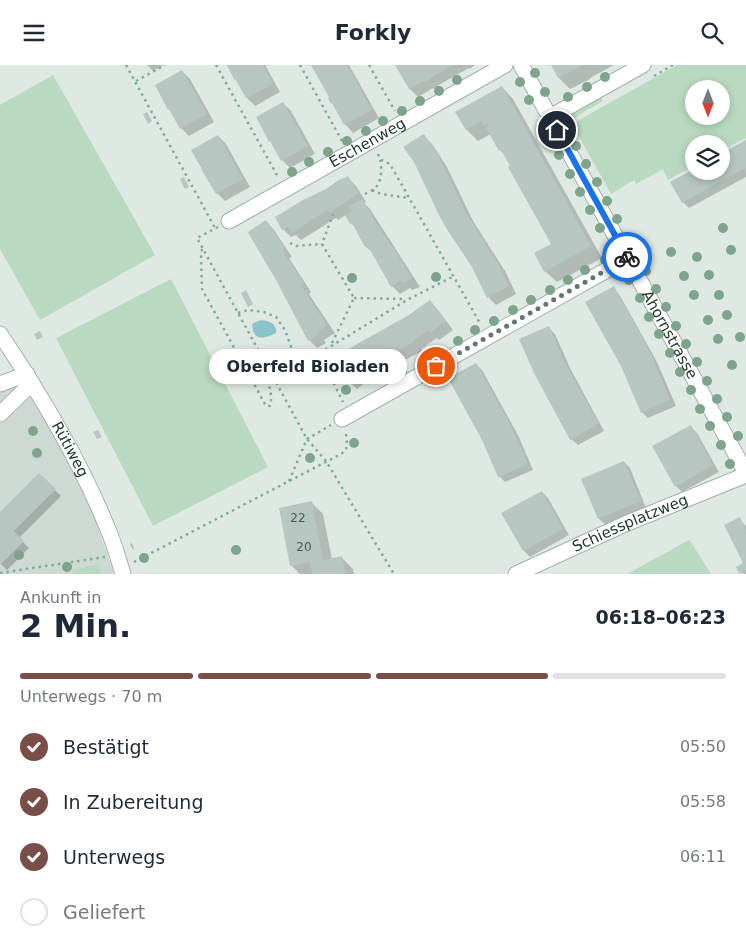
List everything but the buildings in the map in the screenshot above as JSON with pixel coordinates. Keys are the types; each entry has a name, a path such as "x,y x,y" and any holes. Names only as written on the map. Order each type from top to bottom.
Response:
{"street":[{"name":"Eschenweg","path":"222,224 505,65"},
{"name":"Ahornstrasse","path":"521,65 746,474"},
{"path":"550,117 643,65"},
{"path":"346,416 628,258"},
{"name":"Rütiweg","path":"0,333 30,378 64,437 95,497 108,528 122,571"},
{"path":"0,384 30,378"},
{"path":"0,415 30,378"},
{"name":"Schiessplatzweg","path":"516,574 625,524 746,474"}],"path":[{"path":"126,65 222,224 197,238 307,439 326,461 394,574"},
{"path":"136,81 165,65"},
{"path":"216,65 285,189"},
{"path":"300,65 349,153"},
{"path":"369,65 402,124"},
{"path":"365,194 376,188 382,167 372,141"},
{"path":"380,159 390,164 488,337"},
{"path":"372,191 409,198"},
{"path":"322,244 333,214"},
{"path":"290,243 296,246 322,244"},
{"path":"322,244 354,298"},
{"path":"203,248 200,258 202,289 266,405 270,406 272,393 266,375 270,372"},
{"path":"264,361 295,356 310,359 319,355 407,299 454,276"},
{"path":"354,298 407,299"},
{"path":"332,345 354,298"},
{"path":"238,313 248,310 264,312 276,317 285,331 295,356"},
{"path":"122,571 346,451 348,444 346,416 319,355"},
{"path":"289,481 307,439 346,416"},
{"path":"0,573 107,556"}],"shaded area":[{"path":"17,386 27,390 65,454 94,516 114,574 0,574 0,391"}],"green space":[{"path":"677,65 746,65 746,138 730,146 730,135 685,135 685,171 668,180 663,169 636,184 634,180 611,194 572,124"},
{"path":"53,75 155,255 40,320 0,249 0,105"},
{"path":"600,97 603,101 570,120 568,117 571,114"},
{"path":"171,279 268,467 153,526 56,338"},
{"path":"689,540 711,574 627,574"},
{"path":"99,564 101,574 72,574 73,570"}],"water":[{"path":"261,320 272,323 276,333 264,338 257,337 252,325"}],"way so far":[{"path":"436,366 627,257"}],"place":[{"name":"Oberfeld Bioladen","path":"436,366"}],"route":[{"path":"557,130 627,257"}]}
